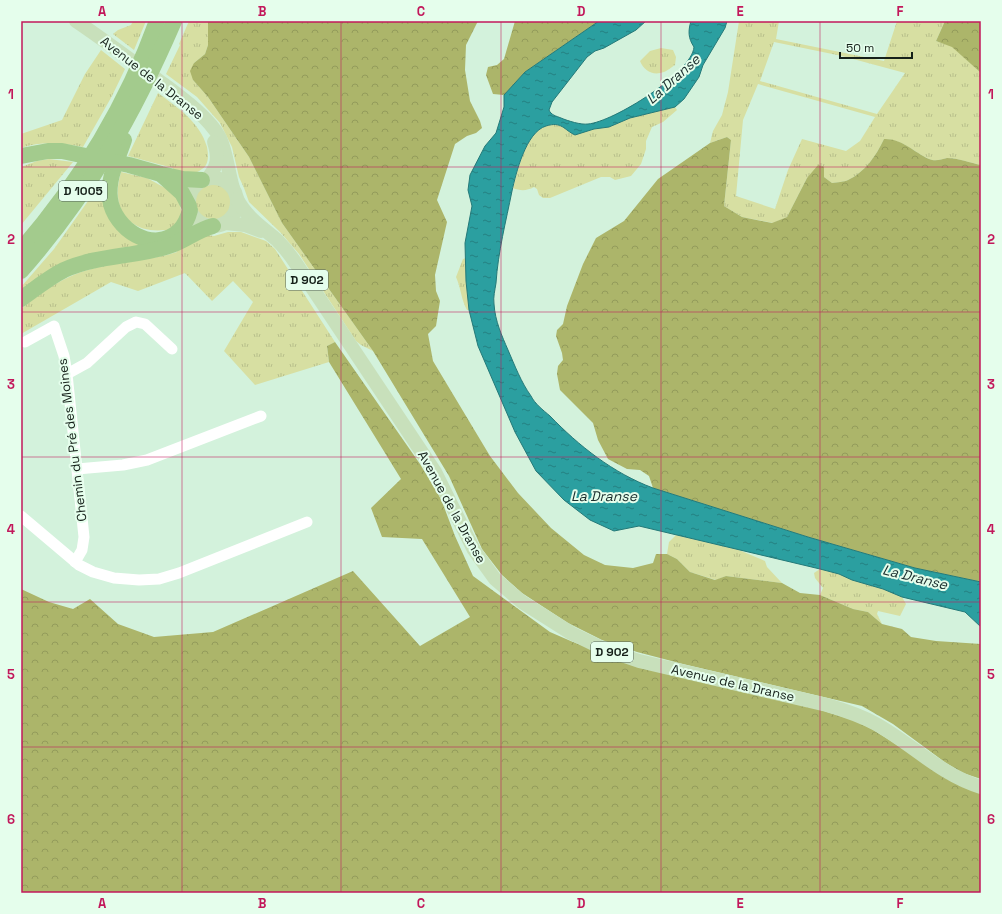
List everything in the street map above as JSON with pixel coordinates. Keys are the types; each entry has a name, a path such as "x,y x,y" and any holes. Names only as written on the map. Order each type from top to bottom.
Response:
{"highway":[{"name":"D 1005","path":"21,250 42,225 82,168 104,133 133,79 157,21"},
{"name":"D 1005","path":"21,271 54,231 90,182 121,131 149,79 174,21"},
{"path":"135,105 111,180 109,194 115,215 124,227 135,235 147,239 160,240 179,231 186,220 190,208 182,193 161,174"},
{"path":"21,156 48,151 62,151 129,164 161,174 189,180 204,180"},
{"path":"21,299 48,280 74,267 109,258 169,246 204,229 219,224"},
{"path":"21,241 42,225"}],"main road":[{"name":"Avenue de la Dranse","path":"76,21 107,42 177,95 197,111 217,133 222,142 235,194 243,210 266,233 283,246 297,265 435,472 480,560 495,579 512,595 571,633 616,653 639,661 827,705 853,713 877,724 948,773 981,787"},
{"name":"Avenue de la Dranse","path":"204,180 214,168 217,158 207,122"},
{"path":"214,178 221,179 228,183 235,194 235,211 231,218 219,224 205,224 198,220 190,208 189,199 191,191 196,185 204,180 214,178"},
{"name":"Avenue de la Dranse","path":"219,224 245,225 266,233"}],"street":[{"path":"68,374 87,363 126,327 136,322 145,324 172,349"},
{"name":"Chemin du Pré des Moines","path":"25,342 54,326 64,356 68,374 84,540 82,550 75,562"},
{"path":"77,469 122,465 147,460 261,416"},
{"path":"21,516 75,562 88,570 114,578 139,580 160,579 179,574 307,522"}],"green space":[{"path":"133,21 146,21 134,50 113,34 118,30 131,25"},
{"path":"189,21 208,21 208,45 205,54 194,63 193,80 208,97 249,157 282,223 373,351 356,341 299,254 281,233 249,202 239,177 232,147 220,123 197,97 166,74 180,45 179,44"},
{"path":"208,21 478,21 466,45 465,70 470,101 482,128 476,133 467,136 455,144 437,200 447,222 435,275 436,291 440,301 436,326 428,334 433,361 490,456 518,493 551,528 584,555 605,565 633,568 653,563 656,554 667,554 677,559 690,572 715,580 726,576 782,583 800,593 820,595 853,609 868,612 882,624 902,629 911,637 936,641 981,644 981,779 963,773 946,763 893,724 862,706 683,664 637,652 602,640 568,623 522,593 502,575 482,549 449,476 373,351 282,223 249,157 208,97 193,80 190,71 194,63 205,54 208,45"},
{"path":"515,21 599,21 525,72 504,95 493,94 486,75 488,67 497,65 504,59"},
{"path":"739,21 779,21 776,39 884,61 897,21 945,21 936,41 952,46 981,73 981,165 951,158 932,160 902,143 884,139 869,163 854,177 842,182 832,183 824,177 824,168 807,178 787,217 773,223 742,217 724,206 731,140 727,137 710,143 713,131 722,115 728,92","holes":["774,42 842,56 905,73 877,114 760,81","758,84 875,117 860,141 846,151 802,139 788,170 775,209 736,196 743,120"]},
{"path":"945,21 981,21 981,73 952,47 936,41"},
{"path":"661,48 673,50 676,57 675,65 660,73 649,72 644,68 640,61 650,51"},
{"path":"101,50 125,69 112,96 83,147 52,143 37,144 21,148 21,134 62,120 85,74"},
{"path":"158,93 187,116 194,123 204,138 208,152 207,163 203,168 191,176 173,171 173,168 128,156"},
{"path":"675,107 677,110 663,122 652,127 646,141 646,149 641,164 631,176 615,180 610,177 601,177 550,198 543,198 534,187 524,190 513,188 526,147 539,130 547,126 557,125 575,135 594,129 609,127 630,118"},
{"path":"727,137 731,140 724,206 742,217 772,223 787,217 807,178 818,165 824,167 824,177 832,183 846,181 860,173 865,168 874,157 884,139 890,139 902,143 932,160 951,158 981,165 981,582 915,568 808,537 653,488 649,476 640,470 627,469 608,459 598,440 593,423 560,390 557,374 558,366 563,360 556,336 557,330 563,324 567,306 583,264 596,238 624,221 658,179 710,143"},
{"path":"49,159 73,162 21,225 21,167 37,161"},
{"path":"121,172 147,178 167,189 170,188 179,202 183,217 166,233 165,230 148,230 134,224 123,213 120,206 118,190"},
{"path":"105,177 105,193 146,244 21,295 21,287 54,249"},
{"path":"213,184 226,189 231,202 226,215 213,220 200,215 195,202 200,189"},
{"path":"228,232 241,232 266,241 275,249 335,342 327,346 329,362 255,385 224,351 253,302 233,281 212,301 185,273 138,291 111,282 21,334 21,309 62,280 81,272 118,263 167,255 177,252 177,250 208,235 214,236"},
{"path":"466,258 466,281 469,310 467,310 465,306 456,277 463,259"},
{"path":"335,342 420,464 441,499 455,536 473,576 550,632 573,642 642,667 801,704 853,720 872,729 905,750 981,792 981,893 21,893 21,589 49,602 73,609 90,599 118,624 154,637 213,632 353,571 420,646 470,617 422,539 382,537 371,508 401,479 329,362 327,346"},
{"path":"676,535 739,550 765,561 767,567 782,583 726,576 716,580 690,572 677,559 667,554 669,542"},
{"path":"820,569 883,589 902,597 906,604 900,616 878,611 877,614 882,624 868,612 853,609 820,595 823,588 815,578 814,573"}],"water":[{"name":"La Dranse","path":"599,21 646,21 636,30 604,48 595,51 587,57 552,102 549,110 556,116 578,123 588,124 615,115 632,106 666,82 680,70 690,58 694,47 689,34 691,21 727,21 725,28 703,65 699,77 684,99 675,107 630,118 609,127 594,129 575,135 559,125 546,126 533,136 528,144 519,164 512,191 498,260 494,299 499,328 527,391 539,407 597,458 638,482 808,537 915,568 981,582 981,627 965,612 902,597 883,589 820,569 639,526 614,531 590,520 564,500 536,471 515,432 478,346 469,310 466,281 465,243 472,206 468,190 470,175 485,146 496,133 504,107 504,95 525,72"}]}
